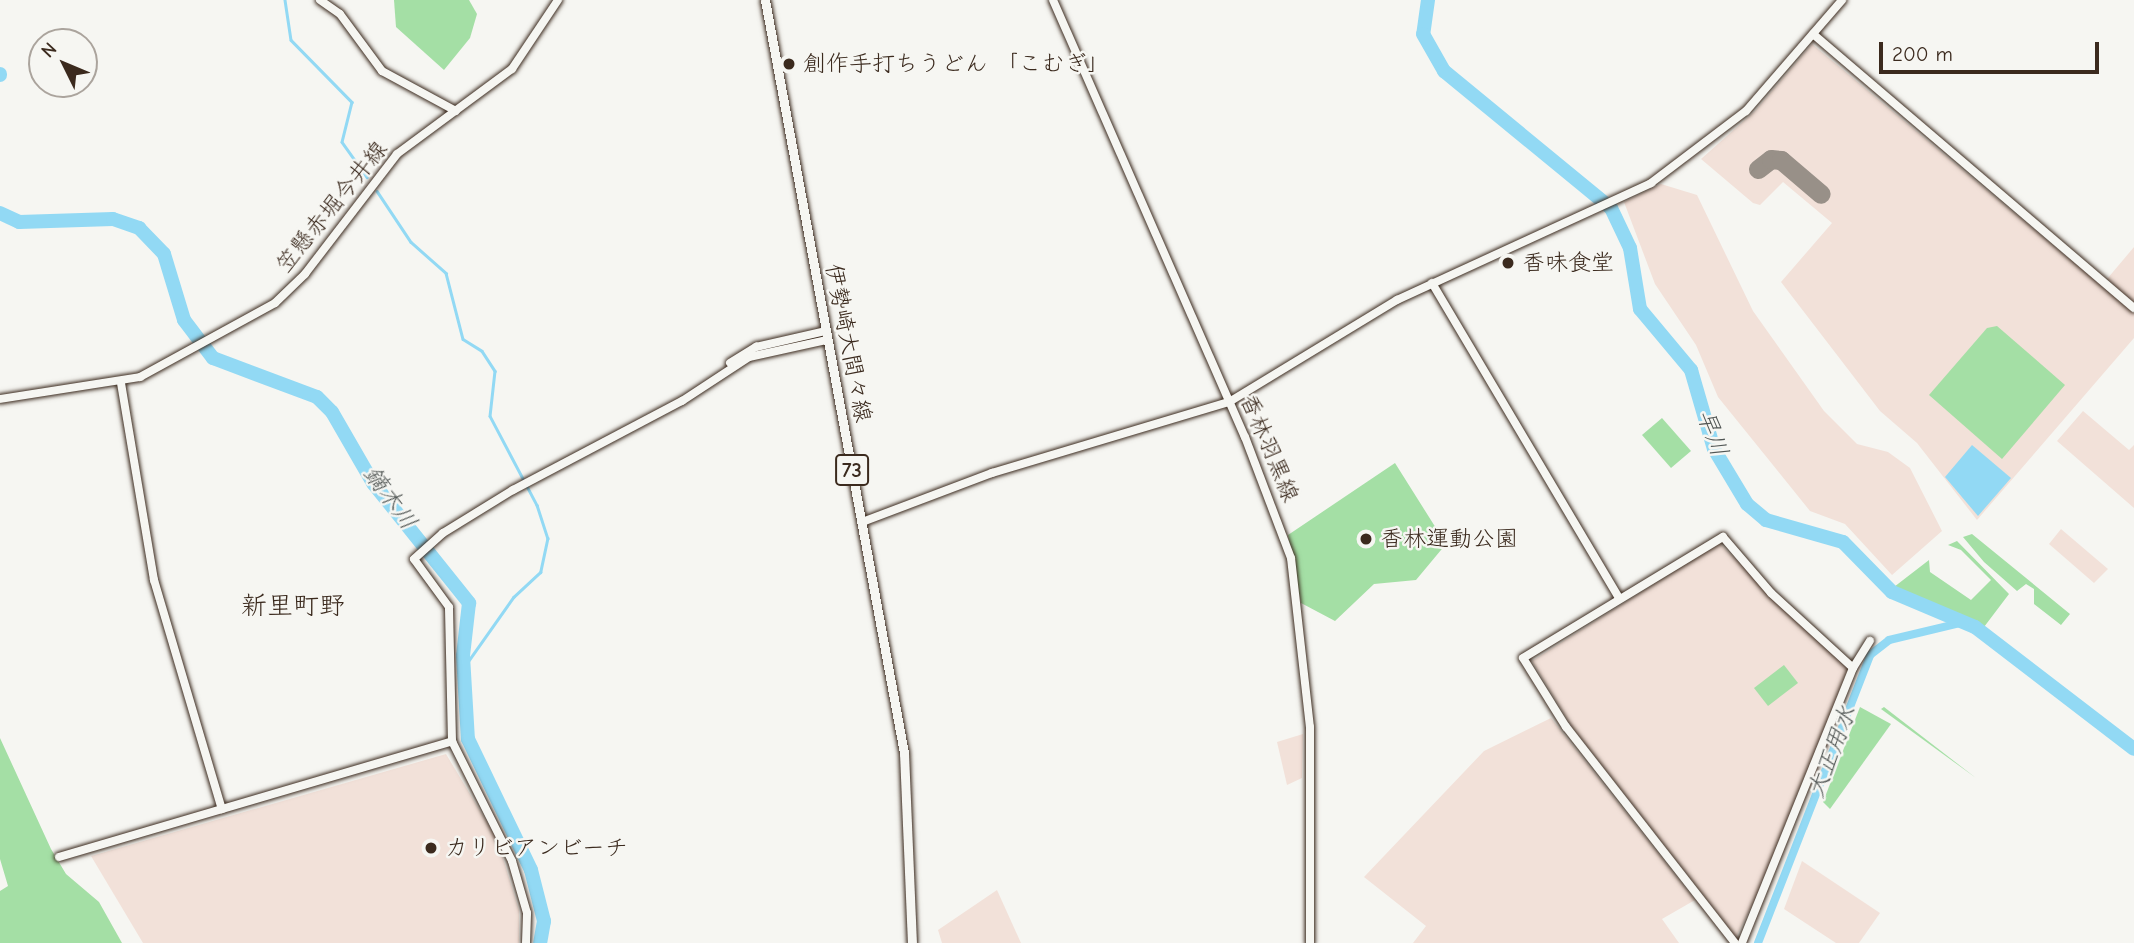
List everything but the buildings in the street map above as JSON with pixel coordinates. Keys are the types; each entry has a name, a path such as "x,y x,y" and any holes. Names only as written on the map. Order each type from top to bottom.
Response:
{"main road":[{"name":"伊勢崎大間々線","path":"765,0 907,773 912,943"}],"street":[{"path":"320,0 340,13 378,68 456,111"},
{"name":"笠懸赤堀今井線","path":"0,399 121,383 198,349 293,287 390,161 512,69 558,0"},
{"name":"香林羽黒線","path":"1053,0 1281,524 1296,588 1310,727 1310,943"},
{"path":"862,522 992,472 1229,402 1343,330 1432,282 1665,175 1739,117 1842,0"},
{"path":"1813,34 2134,308"},
{"path":"1432,282 1619,598"},
{"path":"526,943 527,913 512,861 452,741 450,612 444,596 414,565 421,552 432,542 584,449 699,390 761,352 827,335"},
{"path":"121,383 154,580 222,809"},
{"path":"1735,943 1566,727 1523,658 1723,537 1777,599 1853,668"},
{"path":"1742,943 1853,668 1870,641"},
{"path":"59,857 452,741"}],"shaded area":[{"path":"1812,44 2134,313 2134,338 1977,520 1917,443 1880,411 1781,282 1832,223 1783,182 1760,205 1753,203 1701,159 1755,111"},
{"path":"1661,184 1697,195 1753,311 1824,411 1857,444 1888,452 1910,468 1942,531 1892,575 1845,524 1810,511 1718,397 1696,345 1655,284 1624,202"},
{"path":"2134,247 2134,303 2107,279"},
{"path":"2083,411 2129,450 2134,445 2134,508 2057,441"},
{"path":"2061,529 2108,569 2094,583 2049,544"},
{"path":"1719,543 1849,670 1765,880 1736,937 1572,727 1532,661"},
{"path":"1551,718 1695,900 1662,919 1679,943 1413,943 1426,926 1364,877 1484,751"},
{"path":"1303,734 1302,778 1287,785 1277,742"},
{"path":"446,754 497,839 519,910 519,943 143,943 91,856"},
{"path":"1802,861 1880,913 1859,943 1836,943 1784,909"},
{"path":"997,890 1021,943 942,943 938,930"}],"green space":[{"path":"394,0 469,0 477,14 470,38 444,70 396,27"},
{"path":"1997,326 2065,385 2002,459 1929,395 1987,328"},
{"path":"1662,418 1691,451 1671,468 1642,435"},
{"name":"香林運動公園","path":"1395,463 1446,544 1416,580 1374,584 1335,621 1301,603 1288,535"},
{"path":"1972,534 2070,614 2061,625 2034,604 2034,589 2026,584 2017,591 1984,562 1963,537"},
{"path":"1957,541 2009,594 1984,627 1894,587 1929,560 1930,572 1971,600 1991,580 1961,550 1948,545"},
{"path":"1784,665 1798,683 1768,706 1754,688"},
{"path":"1860,707 1891,724 1830,809 1823,802"},
{"path":"1884,707 1976,778 1881,709"},
{"path":"0,738 51,849 66,874 99,902 122,943 0,943 0,891 8,886 0,859"}],"water":[{"path":"1972,445 2011,478 1978,516 1945,477"}],"waterway":[{"path":"285,0 291,40 352,102 342,142 367,177"},
{"name":"早川","path":"1428,0 1423,34 1444,71 1611,208 1630,248 1640,309 1691,370 1714,449 1747,504 1766,520 1843,542 1892,592 1975,627 2134,749"},
{"path":"377,191 411,242 446,273 463,339 482,351 495,371 490,416 537,505 548,538 541,572 514,597 464,668"},
{"name":"鏑木川","path":"0,213 19,222 113,219 139,228 164,254 184,320 213,358 317,397 332,412 373,483 469,603 463,656 468,739 531,870 544,921 540,943"},
{"name":"大正用水","path":"1758,943 1870,655 1889,640 1964,622"}],"taxiway":[{"path":"1758,169 1771,159 1781,160 1821,194"}],"place":[{"name":"創作手打ちうどん 「こむぎ」","path":"789,64"},
{"name":"香味食堂","path":"1508,263"},
{"name":"香林運動公園","path":"1366,539"},
{"name":"カリビアンビーチ","path":"431,848"}],"district":[{"name":"新里町野","path":"293,607"}]}
